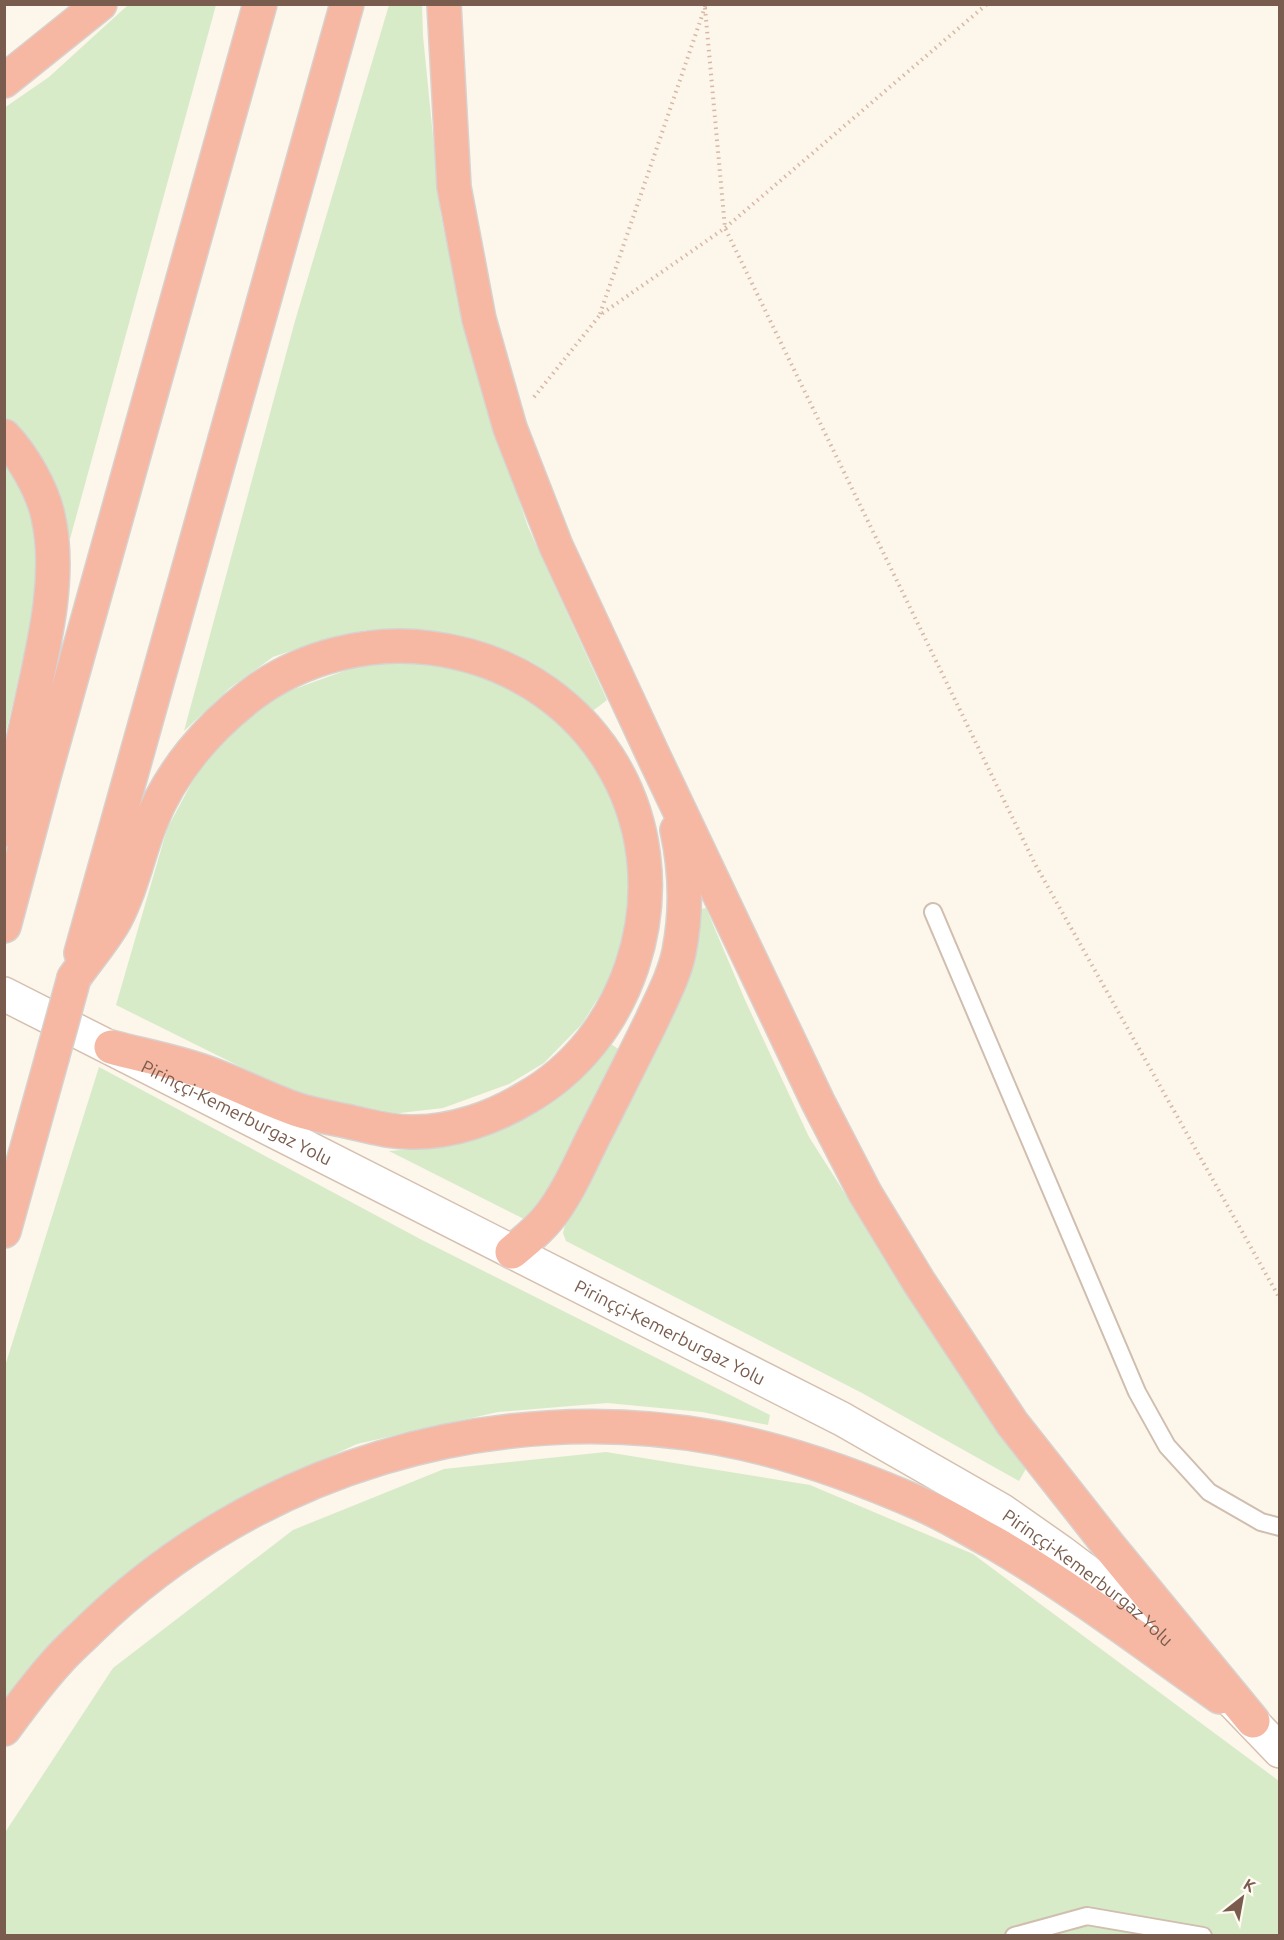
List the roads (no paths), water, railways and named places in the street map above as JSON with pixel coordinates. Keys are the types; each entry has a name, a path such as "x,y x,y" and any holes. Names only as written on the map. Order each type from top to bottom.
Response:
{"highway":[{"path":"4,81 100,4"},
{"path":"4,926 260,4"},
{"path":"4,1231 346,4"},
{"path":"444,4 454,187 479,319 510,428 556,546 655,759 818,1102 865,1193 919,1282 1012,1423 1109,1546 1253,1721"},
{"path":"4,436 18,451 31,474 48,514 52,548 51,587 44,646 4,830"},
{"path":"74,978 115,920 151,821 168,788 192,751 226,715 254,692 289,672 319,660 360,648 410,646 459,652 502,666 539,686 568,708 591,733 620,779 633,811 647,876 638,949 621,996 610,1017 595,1037 574,1063 560,1075 513,1106 482,1119 444,1129 397,1132 299,1110 206,1072 111,1047"},
{"path":"512,1252 536,1232 550,1216 565,1192 670,982 678,955 684,924 686,895 682,855 673,814 655,759"},
{"path":"4,1729 57,1661 110,1609 158,1570 214,1532 280,1496 346,1468 430,1443 507,1431 585,1426 671,1432 717,1438 778,1451 825,1465 926,1506 1042,1571 1253,1721"}],"main road":[{"name":"Pirinççi-Kemerburgaz Yolu","path":"4,994 842,1419 1001,1510 1130,1604 1253,1721 1280,1751"}],"lane":[{"path":"933,912 1137,1392 1167,1446 1209,1492 1262,1522 1280,1527"},
{"path":"1014,1935 1087,1916 1203,1935"}]}
